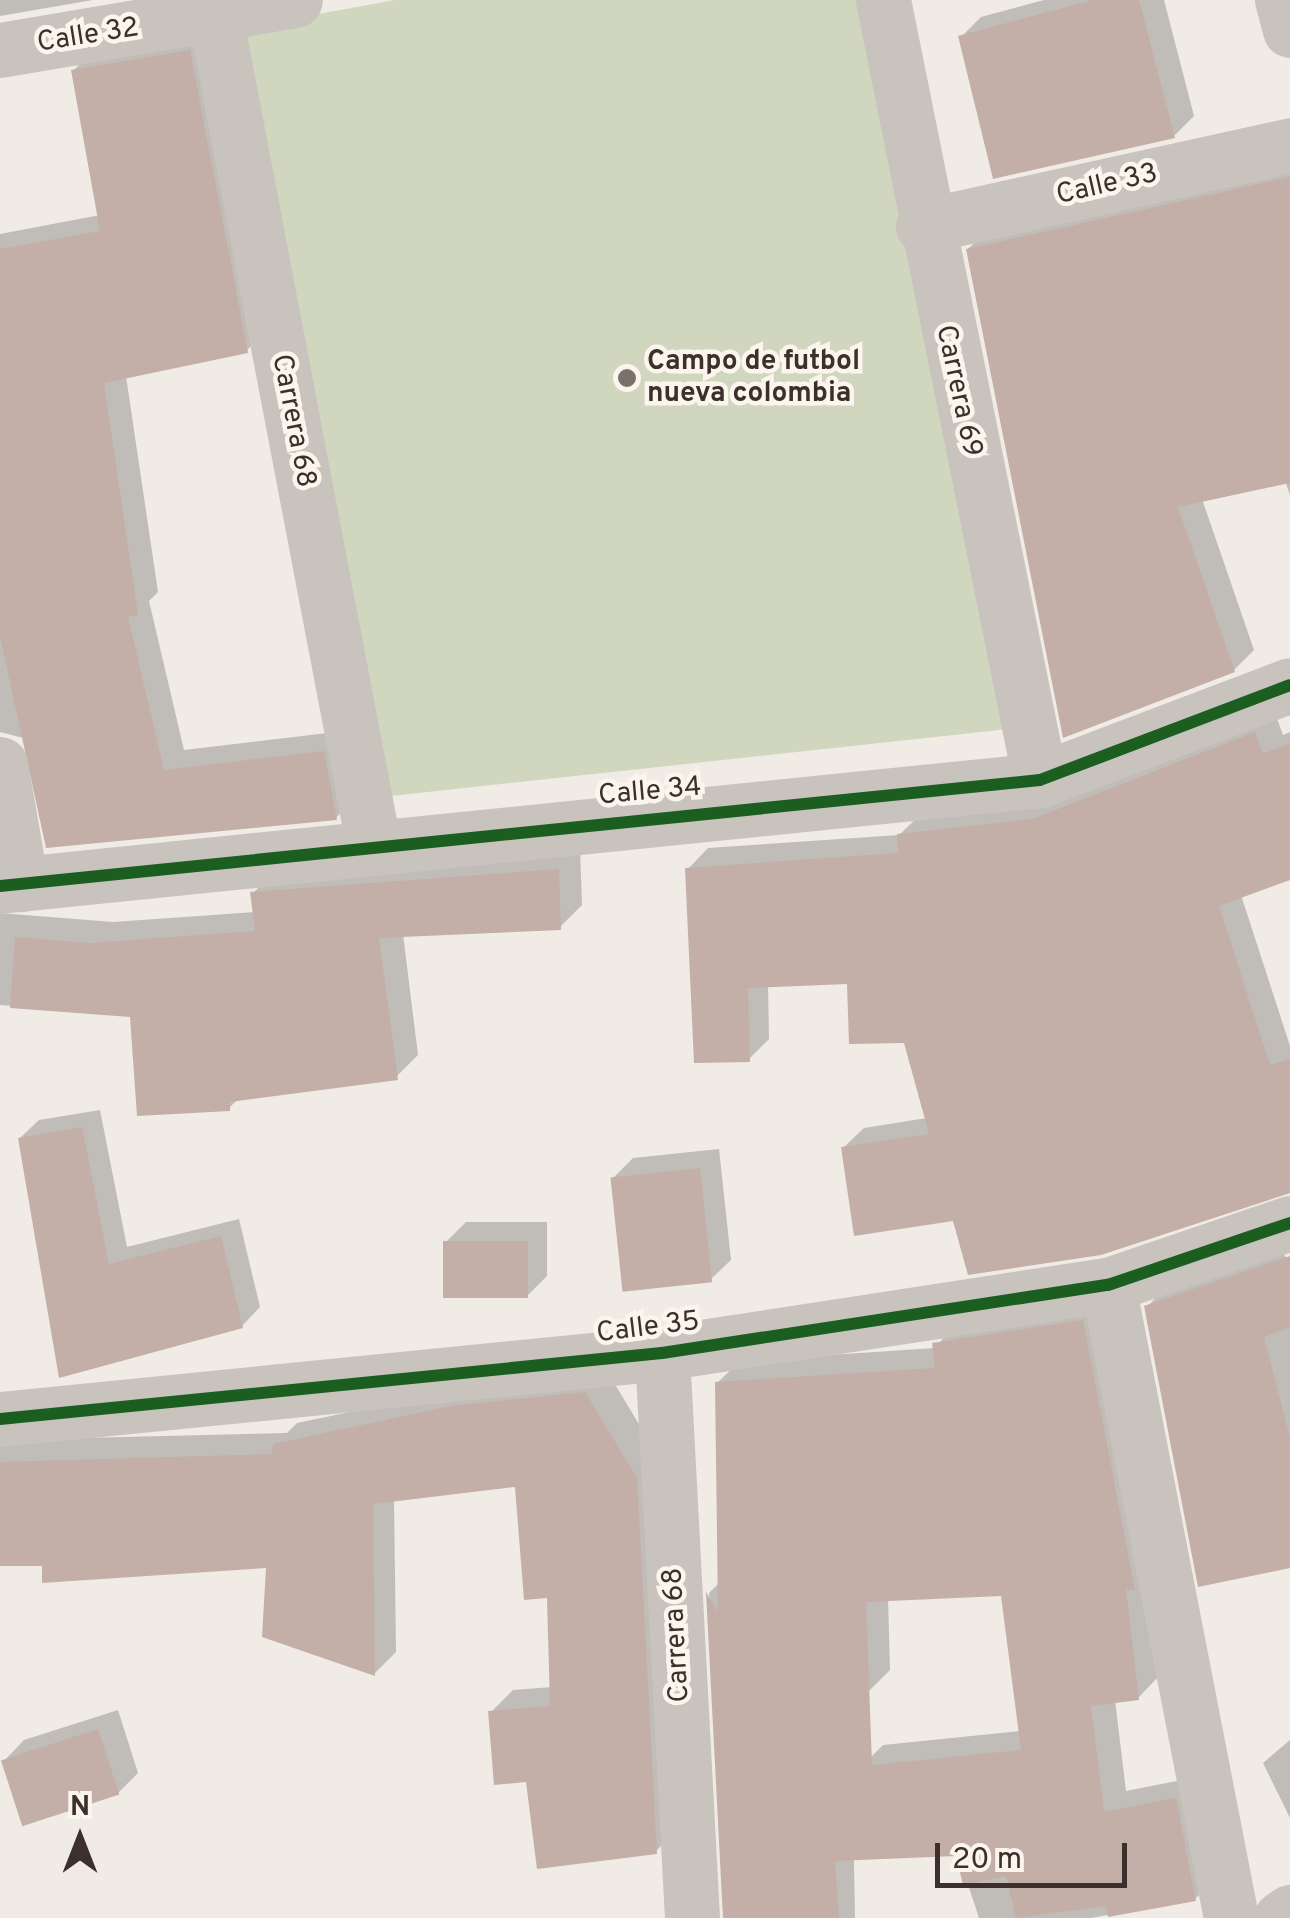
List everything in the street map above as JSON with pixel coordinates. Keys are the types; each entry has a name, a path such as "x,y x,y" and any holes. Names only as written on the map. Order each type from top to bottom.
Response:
{"street":[{"name":"Calle 32","path":"0,50 214,8 295,0"},
{"name":"Carrera 69","path":"883,0 923,226 1040,780"},
{"path":"1282,0 1290,30"},
{"name":"Carrera 68","path":"214,8 373,843"},
{"name":"Calle 33","path":"923,226 1290,144"},
{"name":"Calle 34","path":"10,885 373,843 1040,780 1290,685"},
{"path":"0,764 10,885"},
{"name":"Calle 35","path":"0,1419 662,1353 1108,1286 1290,1224"},
{"path":"1108,1286 1230,1918"},
{"name":"Carrera 68","path":"662,1353 692,1918"},
{"path":"1281,1918 1290,1912"}],"green space":[{"name":"Campo de futbol nueva colombia","path":"395,0 865,0 1018,728 391,796 242,28"}],"building":[{"path":"1093,0 1139,0 1175,138 993,179 958,36"},
{"path":"190,50 248,353 104,383 138,615 128,617 164,770 324,751 337,820 46,848 0,636 0,249 100,231 71,70"},
{"path":"1290,177 1290,483 1178,507 1235,672 1063,738 966,249"},
{"path":"1255,732 1263,754 1290,743 1290,880 1219,906 1270,1065 1290,1059 1290,1193 1101,1255 968,1275 953,1221 854,1236 841,1147 929,1134 904,1043 849,1044 847,984 748,988 750,1062 694,1063 685,868 898,853 897,834 1032,819"},
{"path":"559,869 561,930 379,938 398,1080 230,1102 230,1111 137,1116 130,1017 10,1008 15,937 90,943 255,931 250,892"},
{"path":"82,1127 109,1264 221,1236 243,1328 59,1378 18,1138"},
{"path":"700,1168 712,1282 623,1292 610,1177"},
{"path":"443,1241 528,1241 528,1298 443,1298"},
{"path":"1290,1256 1290,1327 1264,1337 1290,1438 1290,1568 1198,1587 1144,1306"},
{"path":"1083,1320 1135,1590 1126,1590 1139,1700 1091,1706 1104,1812 1176,1798 1196,1901 1108,1917 1106,1906 1016,1918 1006,1876 963,1885 956,1856 835,1861 839,1918 723,1918 706,1592 718,1612 715,1382 935,1368 932,1343","holes":["1001,1596 1021,1750 872,1765 866,1602"]},
{"path":"585,1392 637,1478 657,1854 537,1869 526,1782 494,1785 488,1711 550,1706 547,1598 524,1600 515,1487 373,1504 375,1676 262,1637 266,1568 42,1583 42,1566 0,1566 0,1462 272,1454 273,1444 451,1406"},
{"path":"98,1729 119,1795 22,1826 1,1761"}],"cycle path":[{"path":"0,886 1040,780 1290,685"},
{"path":"0,1419 662,1353 1108,1285 1290,1223"}],"place":[{"name":"Campo de futbol nueva colombia","path":"627,378"}]}
